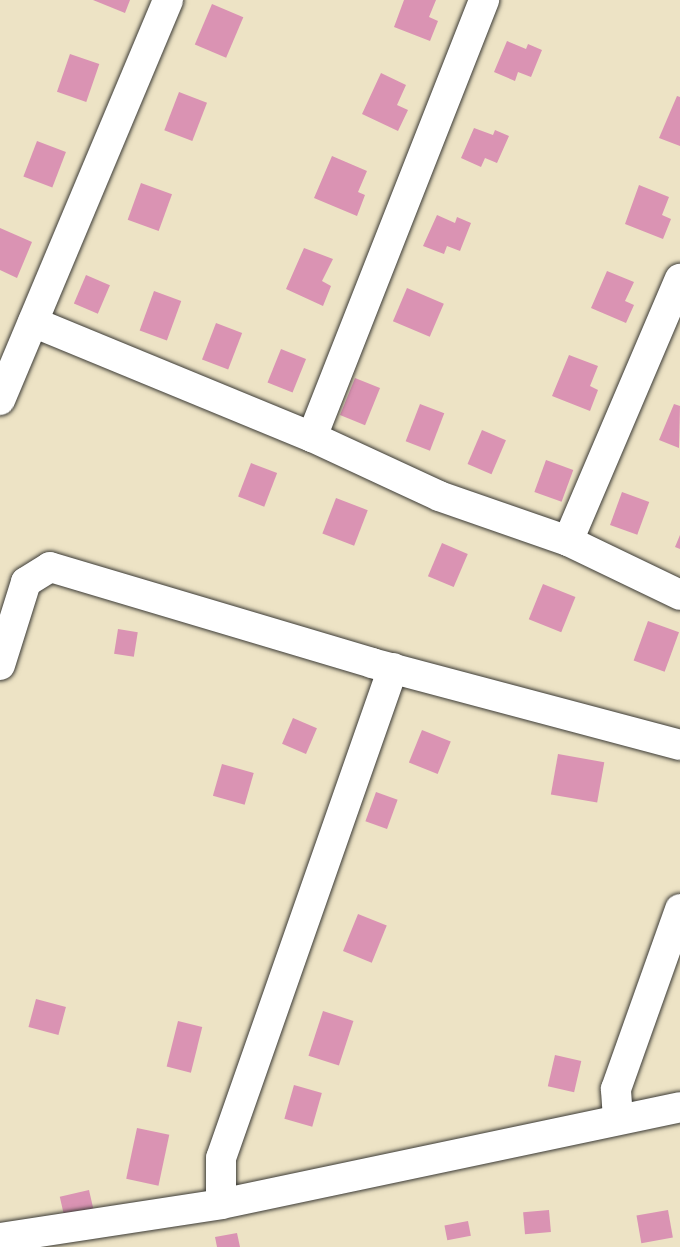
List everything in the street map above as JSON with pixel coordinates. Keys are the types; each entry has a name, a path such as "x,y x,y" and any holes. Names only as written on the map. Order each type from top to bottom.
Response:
{"street":[{"path":"0,400 168,0"},
{"path":"312,437 484,0"},
{"path":"568,542 680,279"},
{"path":"33,322 312,437 439,496 568,542 680,595"},
{"path":"0,665 26,582 50,567 393,668 680,745"},
{"path":"221,1204 221,1158 393,668"},
{"path":"618,1119 616,1089 680,909"},
{"path":"0,1238 221,1204 680,1107"}],"building":[{"path":"93,0 130,0 125,13"},
{"path":"404,0 436,0 429,17 438,21 430,41 394,27"},
{"path":"212,4 243,17 226,58 195,45"},
{"path":"507,41 526,49 528,44 542,50 531,77 518,72 515,81 494,72"},
{"path":"70,54 99,64 86,102 57,92"},
{"path":"381,73 406,85 397,105 408,110 398,131 362,114"},
{"path":"179,92 207,103 192,141 164,130"},
{"path":"677,96 680,97 680,146 659,138"},
{"path":"474,128 493,135 495,130 509,136 497,163 485,158 481,167 461,158"},
{"path":"37,141 66,152 52,188 23,176"},
{"path":"332,156 367,171 358,192 365,195 357,216 314,198"},
{"path":"141,183 172,194 159,231 128,220"},
{"path":"639,185 669,197 662,215 671,219 663,239 625,224"},
{"path":"437,215 455,223 457,217 471,223 460,251 447,246 444,254 423,246"},
{"path":"0,228 32,242 17,278 0,270"},
{"path":"304,248 333,259 322,281 331,286 323,306 286,289"},
{"path":"607,271 634,282 625,301 634,305 626,323 591,308"},
{"path":"86,275 110,285 98,314 74,304"},
{"path":"407,288 444,304 430,337 393,321"},
{"path":"154,291 181,301 167,340 140,330"},
{"path":"216,323 242,333 228,369 202,359"},
{"path":"281,349 306,359 293,392 268,382"},
{"path":"569,355 598,366 590,386 598,390 590,411 552,396"},
{"path":"355,378 380,388 365,425 340,415"},
{"path":"420,404 444,413 430,451 406,441"},
{"path":"674,404 680,406 679,448 659,440"},
{"path":"482,430 506,440 491,474 468,464"},
{"path":"546,460 573,470 562,502 534,492"},
{"path":"251,463 277,473 264,507 238,497"},
{"path":"622,492 649,502 637,535 610,525"},
{"path":"336,498 368,510 354,546 322,533"},
{"path":"680,535 680,549 675,547"},
{"path":"442,543 468,554 454,587 428,576"},
{"path":"543,584 575,597 561,632 529,619"},
{"path":"648,621 679,632 665,672 634,660"},
{"path":"118,629 138,632 134,657 114,654"},
{"path":"293,718 317,728 306,754 282,744"},
{"path":"422,730 451,742 438,774 409,762"},
{"path":"558,754 604,762 597,803 551,794"},
{"path":"222,764 254,773 245,805 213,796"},
{"path":"376,792 398,800 387,829 365,821"},
{"path":"358,914 387,926 372,963 343,951"},
{"path":"36,999 66,1007 58,1035 28,1027"},
{"path":"323,1011 353,1021 339,1066 308,1056"},
{"path":"178,1021 202,1027 191,1073 167,1067"},
{"path":"555,1055 581,1061 574,1092 548,1086"},
{"path":"294,1085 322,1093 312,1127 284,1119"},
{"path":"137,1128 169,1135 158,1186 126,1179"},
{"path":"89,1190 94,1212 65,1219 60,1197"},
{"path":"549,1210 551,1232 525,1234 523,1212"},
{"path":"668,1210 673,1238 641,1243 636,1216"},
{"path":"468,1221 471,1236 447,1240 444,1226"},
{"path":"237,1233 240,1247 217,1247 215,1237"}]}
